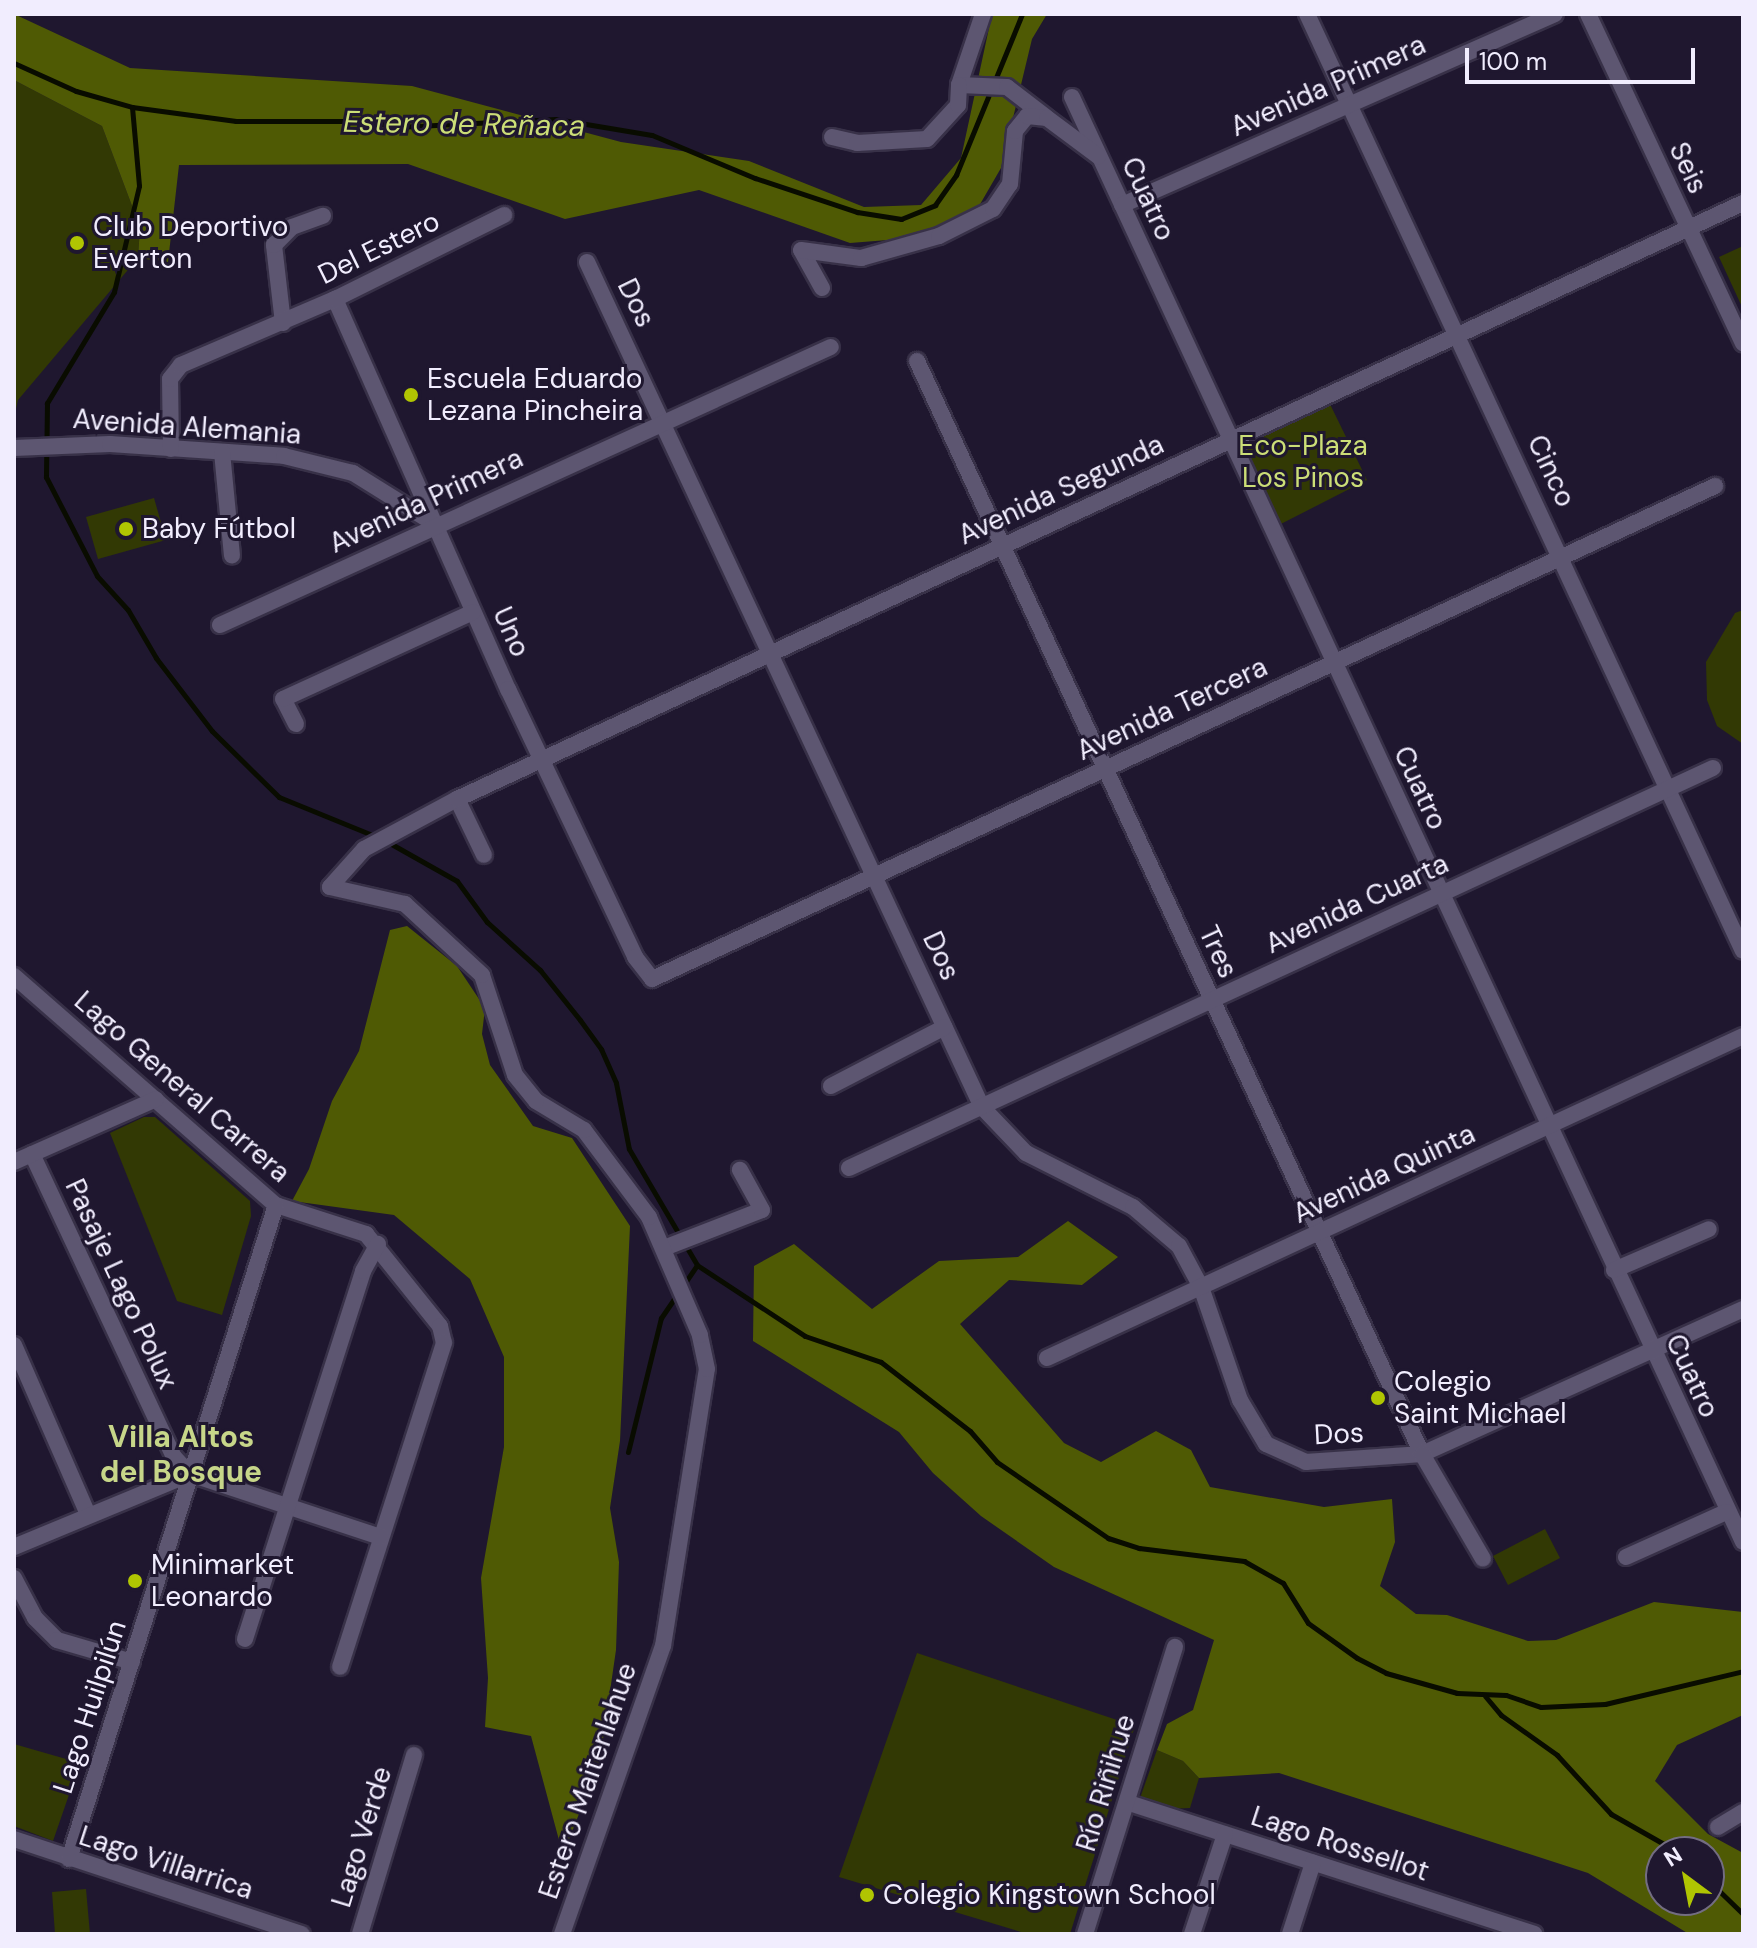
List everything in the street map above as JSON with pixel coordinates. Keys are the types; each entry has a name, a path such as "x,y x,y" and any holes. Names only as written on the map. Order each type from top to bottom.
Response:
{"street":[{"path":"832,137 857,143 927,139 958,105 959,85 983,14"},
{"name":"Cinco","path":"1307,14 1459,334 1666,790 1743,951"},
{"name":"Avenida Primera","path":"1122,205 1555,14"},
{"name":"Seis","path":"1588,14 1743,343"},
{"path":"959,85 1007,87 1100,157"},
{"name":"Cuatro","path":"1072,97 1652,1352 1743,1542"},
{"path":"822,288 801,250 861,258 939,236 993,209 1010,184 1015,131 1027,116 1047,118"},
{"name":"Avenida Segunda","path":"664,1248 649,1217 584,1130 536,1101 515,1075 482,975 405,904 330,887 364,849 457,799 542,759 1743,203"},
{"name":"Del Estero","path":"171,449 173,371 335,299 504,215"},
{"path":"283,323 274,245 292,227 323,216"},
{"name":"Dos","path":"587,262 665,421 982,1107 1026,1153 1156,1223 1179,1246 1201,1287 1240,1400 1254,1428 1273,1451 1306,1462 1422,1454 1743,1309"},
{"name":"Uno","path":"335,299 473,612 635,957 652,979"},
{"name":"Avenida Primera","path":"220,625 436,524 831,347"},
{"name":"Tres","path":"917,361 1422,1454 1483,1559"},
{"name":"Avenida Alemania","path":"14,448 56,443 284,456 353,473 436,524"},
{"path":"222,452 232,556"},
{"name":"Avenida Tercera","path":"652,979 1715,486"},
{"path":"296,724 283,699 473,612"},
{"name":"Avenida Cuarta","path":"849,1168 1713,768"},
{"path":"457,799 484,855"},
{"name":"Lago General Carrera","path":"14,976 276,1205 353,1229 378,1244 432,1313 444,1343 340,1667"},
{"path":"831,1086 945,1027"},
{"name":"Avenida Quinta","path":"1047,1358 1743,1036"},
{"path":"20,1157 156,1099"},
{"name":"Pasaje Lago Polux","path":"20,1157 174,1457 190,1474"},
{"path":"664,1248 762,1210 740,1170"},
{"name":"Lago Huilpilún","path":"69,1859 276,1205"},
{"path":"1614,1270 1709,1229"},
{"path":"245,1639 290,1509 363,1271 378,1244"},
{"name":"Estero Maitenlahue","path":"562,1934 663,1646 707,1369 700,1335 664,1248"},
{"path":"14,1345 88,1514"},
{"path":"14,1547 190,1474 381,1537"},
{"path":"1626,1557 1733,1517"},
{"path":"14,1578 35,1618 57,1640 132,1662"},
{"name":"Río Riñihue","path":"1085,1934 1129,1803 1175,1647"},
{"name":"Lago Verde","path":"360,1934 414,1755"},
{"name":"Lago Rossellot","path":"1129,1803 1534,1934"},
{"path":"1718,1827 1743,1812"},
{"path":"1192,1934 1225,1834"},
{"name":"Lago Villarrica","path":"14,1839 302,1934"},
{"path":"1290,1934 1313,1863"}],"green space":[{"path":"14,14 130,68 412,86 621,142 749,161 864,207 921,205 961,158 992,14 1047,14 1032,39 1001,168 979,206 913,238 850,243 699,190 565,219 408,164 179,165 168,262 138,258 140,227 102,126 14,80"},
{"name":"Club Deportivo Everton","path":"14,80 102,126 140,227 138,258 18,400 14,418"},
{"path":"1743,246 1743,309 1719,257"},
{"name":"Eco-Plaza Los Pinos","path":"1328,400 1367,480 1275,527 1235,442"},
{"name":"Baby Fútbol","path":"154,498 166,540 98,559 86,517"},
{"path":"1743,610 1743,744 1717,726 1707,700 1706,662 1735,613"},
{"path":"407,926 457,966 485,1008 482,1034 490,1065 533,1126 572,1138 630,1226 620,1441 610,1508 619,1562 616,1650 600,1760 563,1855 531,1736 485,1727 488,1678 481,1578 504,1447 504,1357 470,1279 394,1215 292,1201 309,1169 332,1101 359,1051 390,930"},
{"path":"144,1117 155,1117 250,1201 251,1216 222,1315 177,1301 110,1133"},
{"path":"1068,1221 1118,1257 1082,1285 1009,1280 960,1324 1064,1443 1101,1462 1156,1431 1191,1450 1210,1487 1324,1507 1392,1499 1395,1542 1380,1586 1416,1614 1447,1615 1528,1641 1556,1640 1654,1602 1743,1612 1743,1715 1677,1745 1655,1781 1712,1836 1645,1836 1645,1907 1588,1873 1279,1773 1199,1778 1183,1761 1157,1750 1167,1724 1193,1710 1214,1640 1054,1567 981,1516 933,1473 899,1432 753,1341 754,1266 794,1244 872,1309 939,1261 1018,1257"},
{"path":"1545,1529 1560,1558 1508,1585 1493,1556"},
{"path":"917,1653 1135,1726 1070,1934 1028,1934 839,1877"},
{"path":"14,1744 80,1763 53,1841 14,1826"},
{"path":"1157,1750 1183,1761 1199,1778 1190,1808 1167,1809 1140,1798"},
{"path":"1725,1843 1743,1853 1743,1934 1689,1934 1659,1916 1725,1916"},
{"path":"86,1889 90,1934 55,1934 52,1892"}],"waterway":[{"name":"Estero de Reñaca","path":"14,63 76,91 132,107 236,121 367,121 397,127 556,119 652,135 755,178 857,212 901,219 935,205 956,175 1022,14"},
{"path":"132,107 139,186 114,292 47,403 46,477 97,576 128,610 156,658 212,731 279,797 377,837"},
{"path":"386,841 457,881 487,922 540,970 580,1020 601,1049 616,1083 629,1149 697,1265 805,1336 881,1362 970,1431 997,1462 1108,1538 1139,1548 1244,1561 1283,1583 1308,1623 1357,1658 1386,1673 1457,1693 1506,1695 1541,1707 1605,1704 1743,1671"},
{"path":"628,1452 661,1318 697,1265"},
{"path":"1485,1696 1501,1715 1557,1755 1611,1814 1650,1836"},
{"path":"1725,1897 1743,1914"}],"place":[{"name":"Club Deportivo Everton","path":"77,243"},
{"name":"Escuela Eduardo Lezana Pincheira","path":"411,395"},
{"name":"Baby Fútbol","path":"126,529"},
{"name":"Colegio Saint Michael","path":"1378,1398"},
{"name":"Minimarket Leonardo","path":"135,1581"},
{"name":"Colegio Kingstown School","path":"867,1895"}],"district":[{"name":"Villa Altos del Bosque","path":"181,1454"}]}
